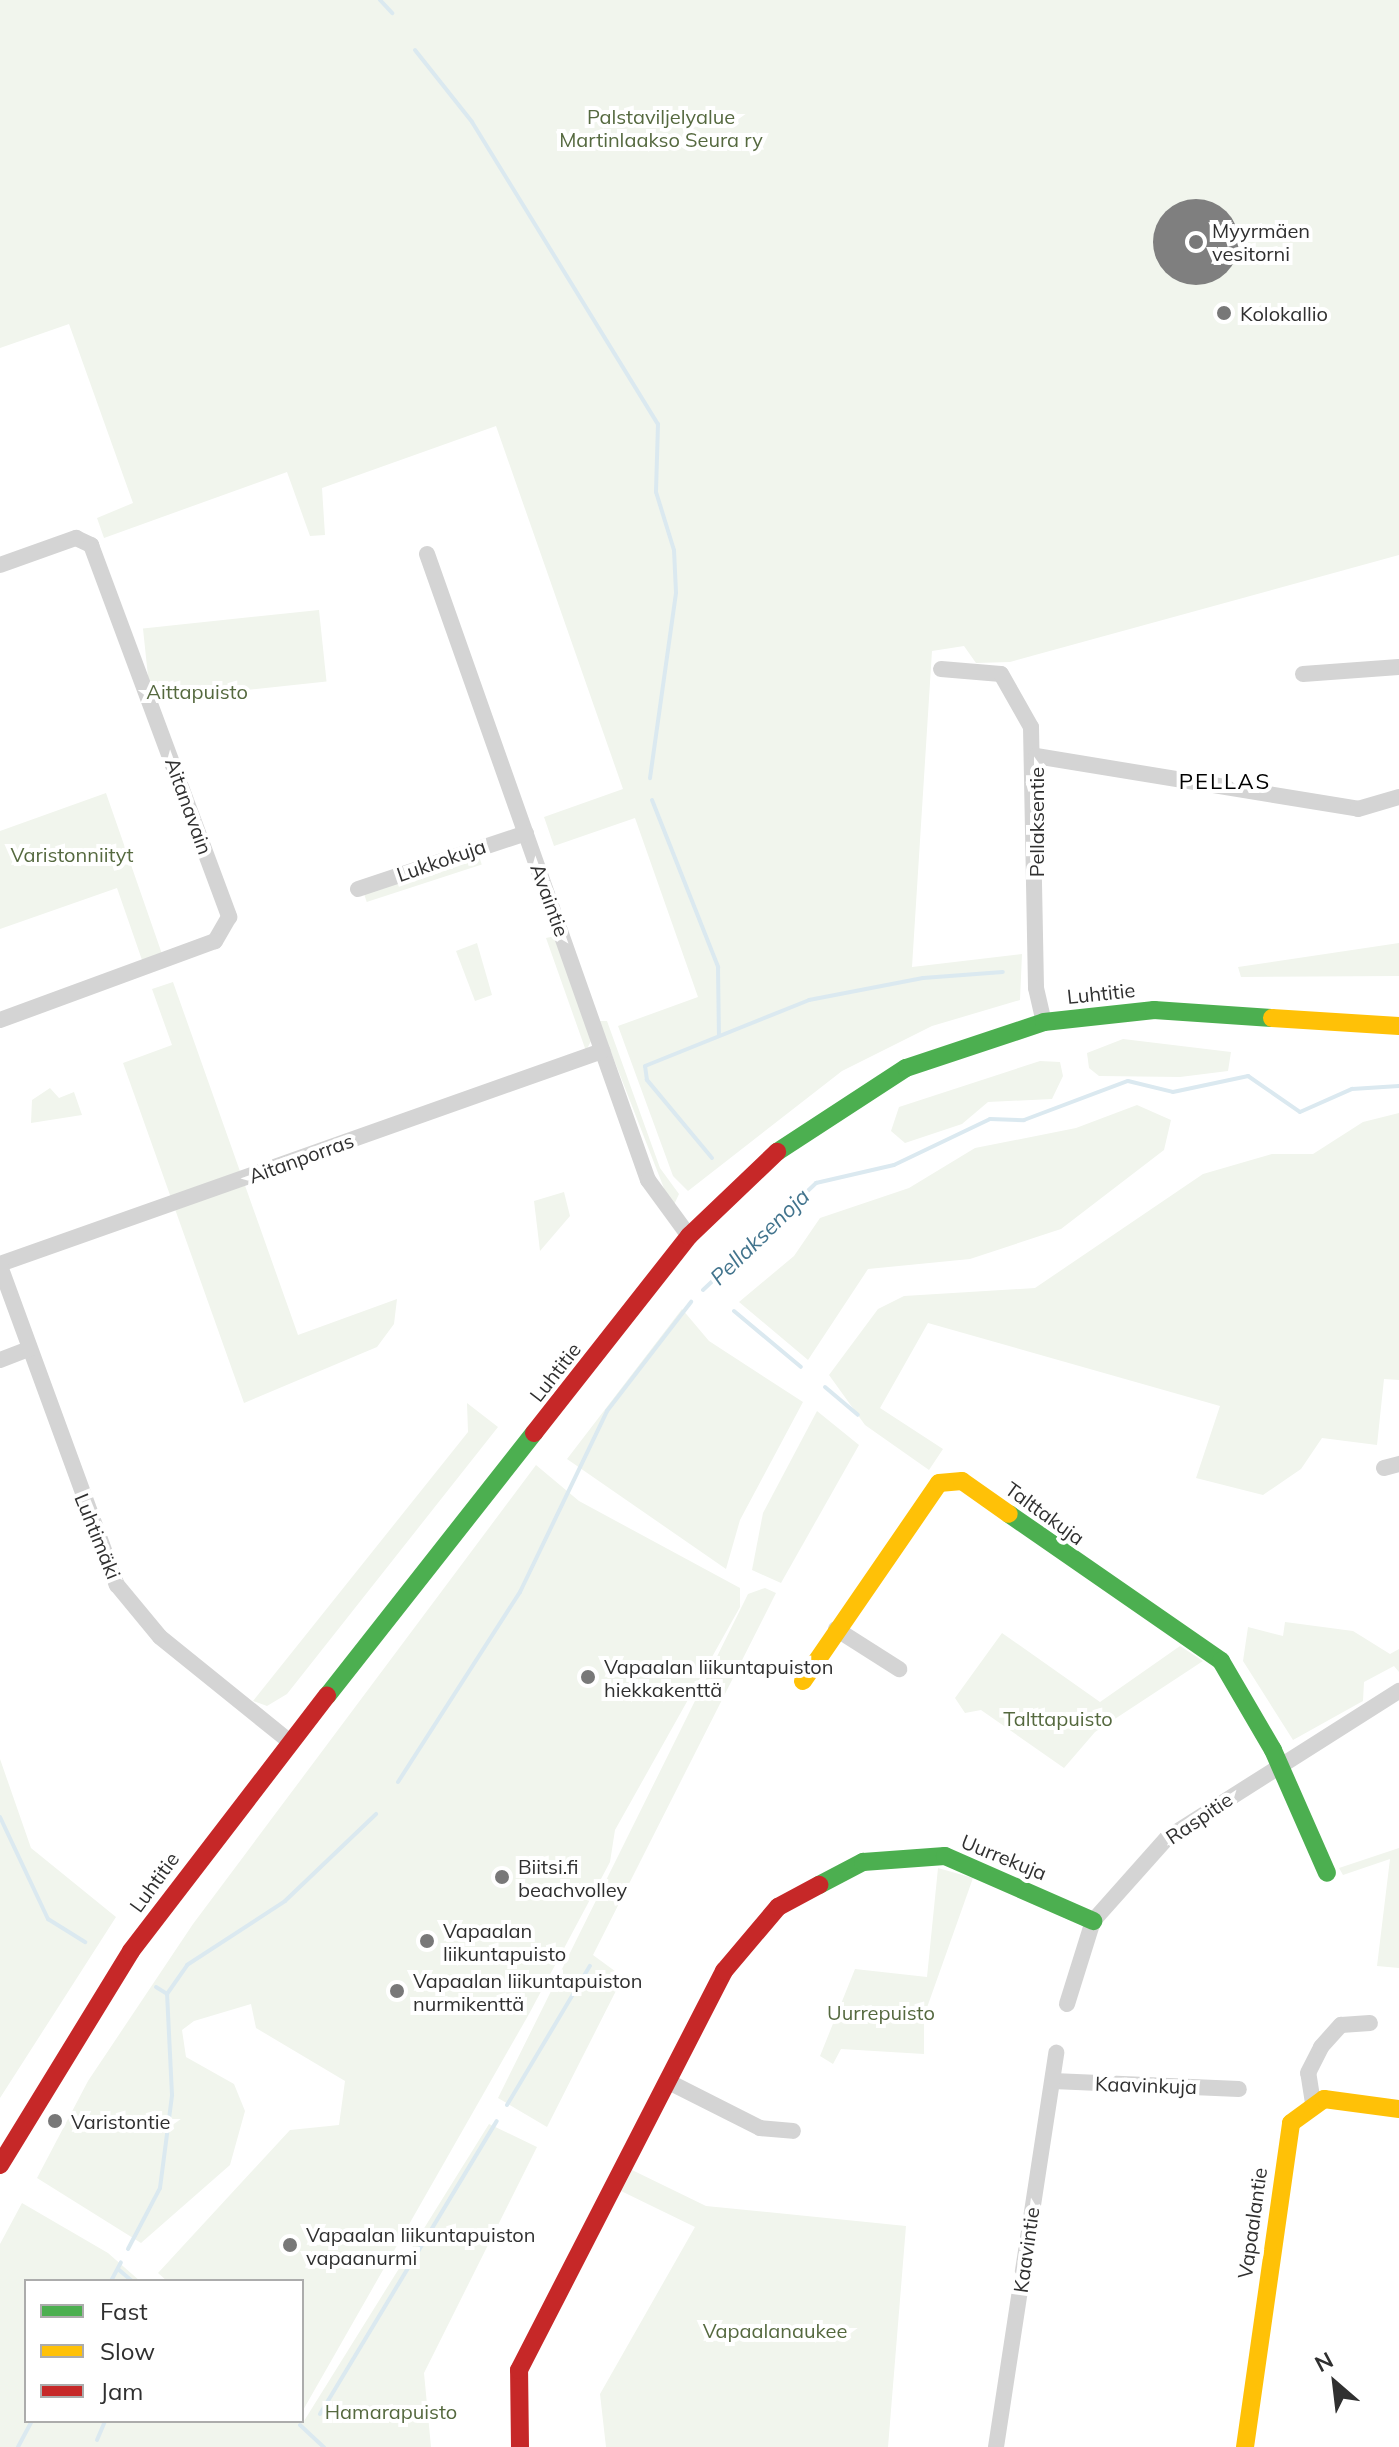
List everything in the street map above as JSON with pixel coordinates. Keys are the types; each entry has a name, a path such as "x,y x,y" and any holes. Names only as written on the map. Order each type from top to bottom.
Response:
{"street":[{"name":"Aitanavain","path":"0,565 76,538 91,545 229,917 215,941 0,1020"},
{"name":"Avaintie","path":"427,554 648,1180 689,1236"},
{"path":"1303,674 1399,667"},
{"path":"941,669 1001,674 1031,727 1036,756"},
{"name":"Pellaksentie","path":"1044,1022 1036,988 1036,756 1358,809 1399,797"},
{"name":"Lukkokuja","path":"358,889 526,833"},
{"name":"Luhtitie","path":"0,2165 131,1951 290,1742 689,1236 753,1169 825,1113 937,1054 1044,1022 1154,1010 1399,1026"},
{"name":"Aitanporras","path":"0,1265 602,1051"},
{"name":"Luhtimäki","path":"0,1265 104,1558 126,1599 160,1637 290,1742"},
{"path":"0,1360 29,1349"},
{"name":"Talttakuja","path":"803,1681 923,1498 939,1483 962,1481 1204,1645 1221,1661 1280,1766 1327,1873"},
{"path":"836,1629 899,1669"},
{"name":"Raspitie","path":"1067,2004 1093,1921 1167,1838 1399,1691"},
{"name":"Uurrekuja","path":"520,2447 519,2370 667,2081 747,1939 803,1888 847,1868 896,1855 945,1856 1093,1921"},
{"path":"1370,2023 1341,2025 1321,2047 1308,2073 1313,2103 1399,2109"},
{"name":"Kaavintie","path":"996,2447 1056,2053"},
{"path":"667,2081 760,2128 793,2131"},
{"name":"Kaavinkuja","path":"1053,2081 1239,2089"},
{"name":"Vapaalantie","path":"1245,2447 1287,2132 1313,2103"}],"green space":[{"name":"Palstaviljelyalue Martinlaakso Seura ry","path":"0,0 1399,0 1399,555 1010,662 976,663 964,646 932,651 912,967 1022,954 1020,1000 932,1026 842,1071 688,1191 673,1176 618,1026 698,997 635,818 554,846 544,817 623,789 496,426 322,488 325,535 310,536 287,472 104,538 97,518 133,503 69,324 0,348"},
{"name":"Aittapuisto","path":"319,610 327,682 150,700 143,629"},
{"name":"Varistonniityt","path":"106,793 162,954 142,960 117,888 0,929 0,831"},
{"path":"479,856 482,865 367,902 364,893"},
{"path":"555,936 591,1041 586,1051 546,938"},
{"path":"477,943 492,995 475,1001 456,951"},
{"path":"1399,943 1399,976 1241,977 1238,967"},
{"path":"173,982 298,1335 397,1299 394,1324 377,1347 244,1403 123,1063 172,1045 152,989"},
{"path":"599,1021 607,1021 660,1168 679,1194 672,1209"},
{"path":"1123,1039 1231,1052 1228,1071 1180,1077 1099,1076 1089,1068 1087,1053"},
{"path":"1040,1061 1060,1062 1063,1076 1052,1099 988,1102 962,1124 905,1143 891,1131 899,1107"},
{"path":"50,1088 59,1098 74,1092 82,1115 31,1123 32,1100"},
{"path":"1137,1105 1171,1120 1164,1150 1061,1229 970,1259 868,1269 808,1360 739,1302 794,1256 820,1218 909,1188 975,1148 1076,1128"},
{"path":"1399,1113 1399,1380 1384,1379 1377,1445 1322,1438 1301,1469 1263,1495 1196,1478 1220,1406 928,1323 880,1408 943,1449 929,1470 865,1425 829,1375 878,1309 904,1296 1035,1288 1203,1174 1272,1154 1313,1154 1363,1122"},
{"path":"564,1192 570,1216 540,1251 534,1201"},
{"path":"682,1309 709,1341 803,1402 740,1520 726,1569 567,1459"},
{"path":"467,1403 498,1427 287,1694 267,1706 253,1701 468,1432"},
{"path":"817,1411 859,1445 781,1583 752,1570 763,1513"},
{"name":"Vapaalan liikuntapuisto","path":"536,1465 579,1501 740,1588 740,1607 615,1830 610,1862 529,2014 304,2408 304,2279 165,2279 158,2273 290,2130 339,2125 345,2081 256,2028 251,2004 194,2021 182,2030 186,2057 234,2084 245,2111 230,2165 141,2243 37,2178 88,2081 193,1924"},
{"path":"765,1588 776,1593 593,1955 623,1977 547,2127 498,2098 748,1594"},
{"path":"1285,1622 1353,1631 1390,1654 1399,1649 1399,1672 1394,1666 1364,1682 1363,1701 1293,1740 1243,1661 1248,1627 1283,1636"},
{"name":"Talttapuisto","path":"1002,1633 1100,1702 1180,1646 1203,1661 1095,1732 1064,1768 981,1710 965,1713 955,1698"},
{"path":"0,1759 31,1848 116,1917 0,2098"},
{"path":"1399,1848 1399,1968 1377,1966 1390,1859 1343,1875 1339,1868"},
{"name":"Uurrepuisto","path":"938,1868 973,1878 924,2016 924,2054 841,2049 833,2064 820,2056 855,1969 927,1977"},
{"name":"Hamarapuisto","path":"489,2124 537,2147 424,2373 431,2447 0,2447 0,2244 22,2203 108,2253 138,2279 24,2279 24,2423 304,2421"},
{"name":"Vapaalanaukee","path":"632,2170 706,2206 906,2226 888,2447 606,2447 600,2394 695,2227 621,2191"}],"building":[{"name":"Myyrmäen vesitorni","path":"1196,199 1213,202 1227,211 1236,225 1239,242 1236,259 1227,273 1213,282 1196,285 1179,282 1165,273 1156,259 1153,242 1156,225 1165,211 1179,202"}],"waterway":[{"path":"380,0 392,13"},
{"path":"415,50 472,122 658,424 656,492 674,550 676,593 650,778"},
{"path":"652,800 718,967 719,1035"},
{"path":"712,1158 647,1080 645,1066 809,1000 923,978 1003,972"},
{"name":"Pellaksenoja","path":"703,1290 816,1183 894,1165 990,1119 1024,1120 1128,1081 1173,1092 1248,1076 1300,1112 1352,1089 1399,1086"},
{"name":"Pellaksenoja","path":"398,1782 520,1592 607,1411 691,1302"},
{"path":"734,1311 801,1367"},
{"path":"825,1387 858,1415"},
{"name":"Pellaksenoja","path":"167,1994 187,1965 285,1901 376,1814"},
{"path":"0,1817 48,1919 85,1942"},
{"path":"507,2105 590,1966"},
{"path":"156,1987 167,1994"},
{"path":"128,2249 160,2188 172,2095 167,1994"},
{"path":"320,2414 497,2121"},
{"path":"112,2279 121,2262"},
{"path":"118,2269 130,2279"},
{"path":"18,2447 31,2423"},
{"path":"97,2440 104,2423"},
{"path":"300,2425 324,2447"}],"traffic: fast":[{"path":"777,1152 906,1068 1044,1022 1154,1010 1272,1018"},
{"path":"327,1696 534,1433"},
{"path":"1009,1514 1221,1661 1273,1750 1327,1873"},
{"path":"819,1885 863,1862 945,1856 1093,1921"}],"traffic: slow":[{"path":"1272,1018 1399,1026"},
{"path":"803,1681 939,1483 962,1481 1009,1514"},
{"path":"1245,2447 1291,2123 1324,2099 1399,2109"}],"traffic: jam":[{"path":"534,1433 689,1236 777,1152"},
{"path":"0,2165 131,1951 327,1696"},
{"path":"520,2447 519,2370 724,1971 778,1907 819,1885"}],"place":[{"name":"Myyrmäen vesitorni","path":"1196,242"},
{"name":"Kolokallio","path":"1224,313"},
{"name":"Vapaalan liikuntapuiston hiekkakenttä","path":"588,1677"},
{"name":"Biitsi.fi beachvolley","path":"502,1877"},
{"name":"Vapaalan liikuntapuisto","path":"427,1941"},
{"name":"Vapaalan liikuntapuiston nurmikenttä","path":"397,1991"},
{"name":"Varistontie","path":"55,2121"},
{"name":"Vapaalan liikuntapuiston vapaanurmi","path":"290,2245"}],"district":[{"name":"PELLAS","path":"1225,782"}]}
